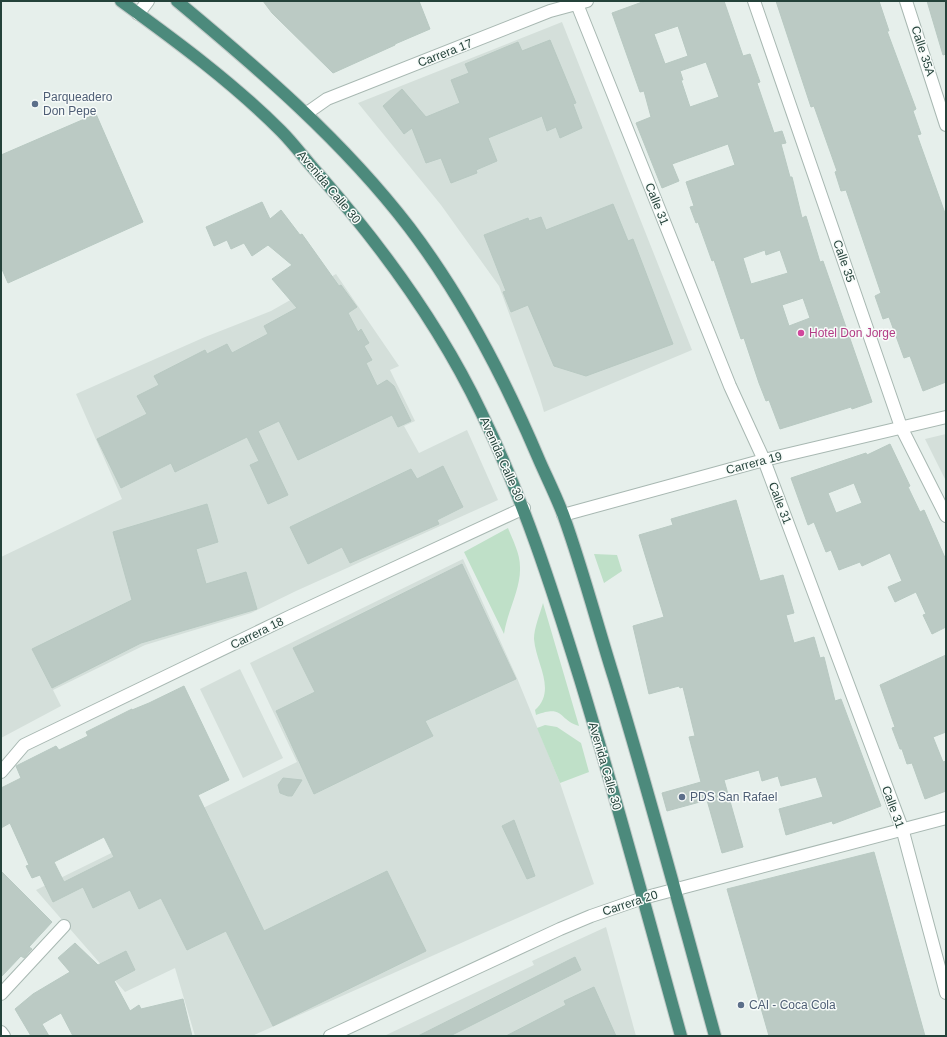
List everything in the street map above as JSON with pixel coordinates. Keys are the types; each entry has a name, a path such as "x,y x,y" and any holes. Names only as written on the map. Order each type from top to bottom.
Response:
{"highway":[{"name":"Avenida Calle 30","path":"120,1 218,73 281,132 340,198 394,265 439,336 480,409 524,508 545,567 598,740 680,1036"},
{"path":"177,1 307,114 374,185 408,226 439,271 482,341 518,409 563,515 629,727 715,1036"}],"street":[{"path":"138,14 148,1"},
{"name":"Calle 35","path":"754,1 901,427 946,516"},
{"name":"Calle 35A","path":"906,1 946,125"},
{"name":"Carrera 17","path":"307,114 327,99 550,11 581,2"},
{"name":"Calle 31","path":"581,2 727,379 764,460 902,828 946,994"},
{"name":"Carrera 19","path":"563,515 764,460 946,417"},
{"name":"Carrera 18","path":"1,772 24,745 291,616 524,508"},
{"name":"Carrera 20","path":"330,1036 560,929 592,916 674,889 902,828 946,818"},
{"path":"1,994 64,926"},
{"path":"1,1032 4,1036"}],"shaded area":[{"path":"562,22 692,350 544,412 499,286 441,205 358,103"},
{"path":"336,274 399,366 390,370 415,421 404,426 419,453 467,430 498,500 296,591 251,613 145,645 53,690 61,706 1,738 1,557 122,499 76,394 205,337 271,311"},
{"path":"946,434 946,481 925,439"},
{"path":"463,559 517,678 560,783 594,884 252,1036 195,1036 175,968 125,992 36,890 297,762 250,663"},
{"path":"240,669 283,758 243,778 200,689"},
{"path":"606,927 636,1036 384,1036 534,965 532,961"}],"green space":[{"path":"508,528 519,557 520,575 504,634 464,552"},
{"path":"594,554 617,555 622,571 604,583"},
{"path":"543,603 579,726 572,723 557,712 545,712 536,715 535,710 541,702 545,685 534,639 536,626"},
{"path":"545,725 557,727 581,743 589,772 560,783 537,728"}],"building":[{"path":"263,1 419,1 430,29 333,73 272,13"},
{"path":"645,1 724,1 743,56 750,54 760,82 757,83 774,133 782,131 786,143 781,144 790,177 792,177 802,218 806,216 820,262 823,261 872,402 780,429 769,400 766,401 744,338 741,339 714,260 712,261 698,222 696,223 690,207 694,206 686,182 735,165 728,144 672,164 679,181 662,188 636,123 651,117 644,91 640,92 612,13","holes":["678,26 688,56 665,64 654,34","706,62 719,97 690,107 681,80 683,80 680,71","765,250 766,255 780,250 788,273 751,284 743,258","803,298 810,318 789,326 782,305"]},
{"path":"776,1 879,1 889,31 887,31 916,109 913,111 921,134 917,135 946,216 946,382 923,391 910,356 904,358 889,317 883,319 875,296 881,293 846,190 841,191 835,172 837,171 814,106 811,107"},
{"path":"927,1 946,1 946,54 943,55"},
{"path":"550,40 576,103 573,104 582,128 560,138 556,127 547,131 542,116 488,138 497,161 476,170 477,173 451,183 441,158 426,163 412,128 404,134 383,106 402,89 426,117 460,103 451,80 469,73 465,64 518,42 522,51"},
{"path":"96,114 143,222 8,283 1,267 1,155"},
{"path":"262,202 270,219 281,210 300,235 302,234 339,286 341,285 357,307 348,313 358,332 361,329 369,343 364,346 372,360 366,363 377,386 387,380 394,386 411,421 398,427 392,415 298,460 279,421 258,431 288,495 268,504 250,465 259,461 247,437 175,472 171,463 121,488 97,439 147,414 137,396 159,385 154,376 205,350 207,354 227,344 232,353 268,334 264,326 297,308 272,279 292,265 268,245 252,256 244,243 231,249 227,240 214,246 206,227"},
{"path":"613,204 628,241 633,239 673,344 586,376 554,366 528,305 511,312 503,292 506,291 484,235 528,218 529,221 541,217 546,230"},
{"path":"890,444 910,486 908,487 920,512 924,510 946,560 946,627 932,634 923,615 926,614 916,592 895,602 888,587 902,581 890,553 862,566 860,562 839,570 831,550 826,552 814,522 808,525 791,478 866,453 867,455","holes":["854,483 862,503 836,513 828,493"]},
{"path":"443,466 463,507 437,520 439,524 350,563 342,547 308,564 290,527 411,469 417,479"},
{"path":"736,500 760,581 783,575 794,613 786,615 794,643 814,637 820,658 824,657 835,701 841,699 881,806 833,824 832,821 786,835 779,809 823,797 816,777 781,786 778,776 762,781 759,770 724,780 743,847 722,853 707,800 667,811 662,793 701,782 689,737 695,736 683,687 680,688 679,686 649,694 633,626 664,617 639,535 673,525 671,519"},
{"path":"207,504 218,542 196,549 206,584 246,572 257,609 141,643 52,688 32,649 132,600 113,532"},
{"path":"462,564 516,679 425,721 433,736 314,794 276,711 315,692 293,648"},
{"path":"946,655 946,732 933,737 943,762 946,761 946,791 925,799 912,763 907,764 902,749 900,749 892,728 895,727 880,685"},
{"path":"184,686 229,780 198,795 264,931 387,871 426,951 273,1026 226,931 187,950 161,898 139,909 130,890 93,908 83,887 53,902 40,875 32,878 26,866 29,865 10,823 1,828 1,788 21,778 16,766 56,746 59,750 88,736 86,732 132,709 149,703","holes":["104,837 114,857 64,882 54,862"]},
{"path":"283,778 302,780 292,796 280,793 278,785"},
{"path":"514,820 535,876 527,879 502,826"},
{"path":"874,852 925,1036 769,1036 727,889"},
{"path":"1,871 52,922 29,947 32,949 25,957 24,958 21,956 1,977"},
{"path":"75,943 98,965 126,951 135,970 114,981 130,1011 139,1005 141,1009 183,999 192,1036 73,1036 61,1013 42,1024 49,1036 31,1036 15,1009 33,994 70,972 58,958"},
{"path":"575,957 581,970 450,1036 418,1036"},
{"path":"594,987 616,1036 506,1036 566,1005 564,1001"}],"place":[{"name":"Parqueadero Don Pepe","path":"35,104"},
{"name":"Hotel Don Jorge","path":"801,333"},
{"name":"PDS San Rafael","path":"682,797"},
{"name":"CAI - Coca Cola","path":"741,1005"}]}
